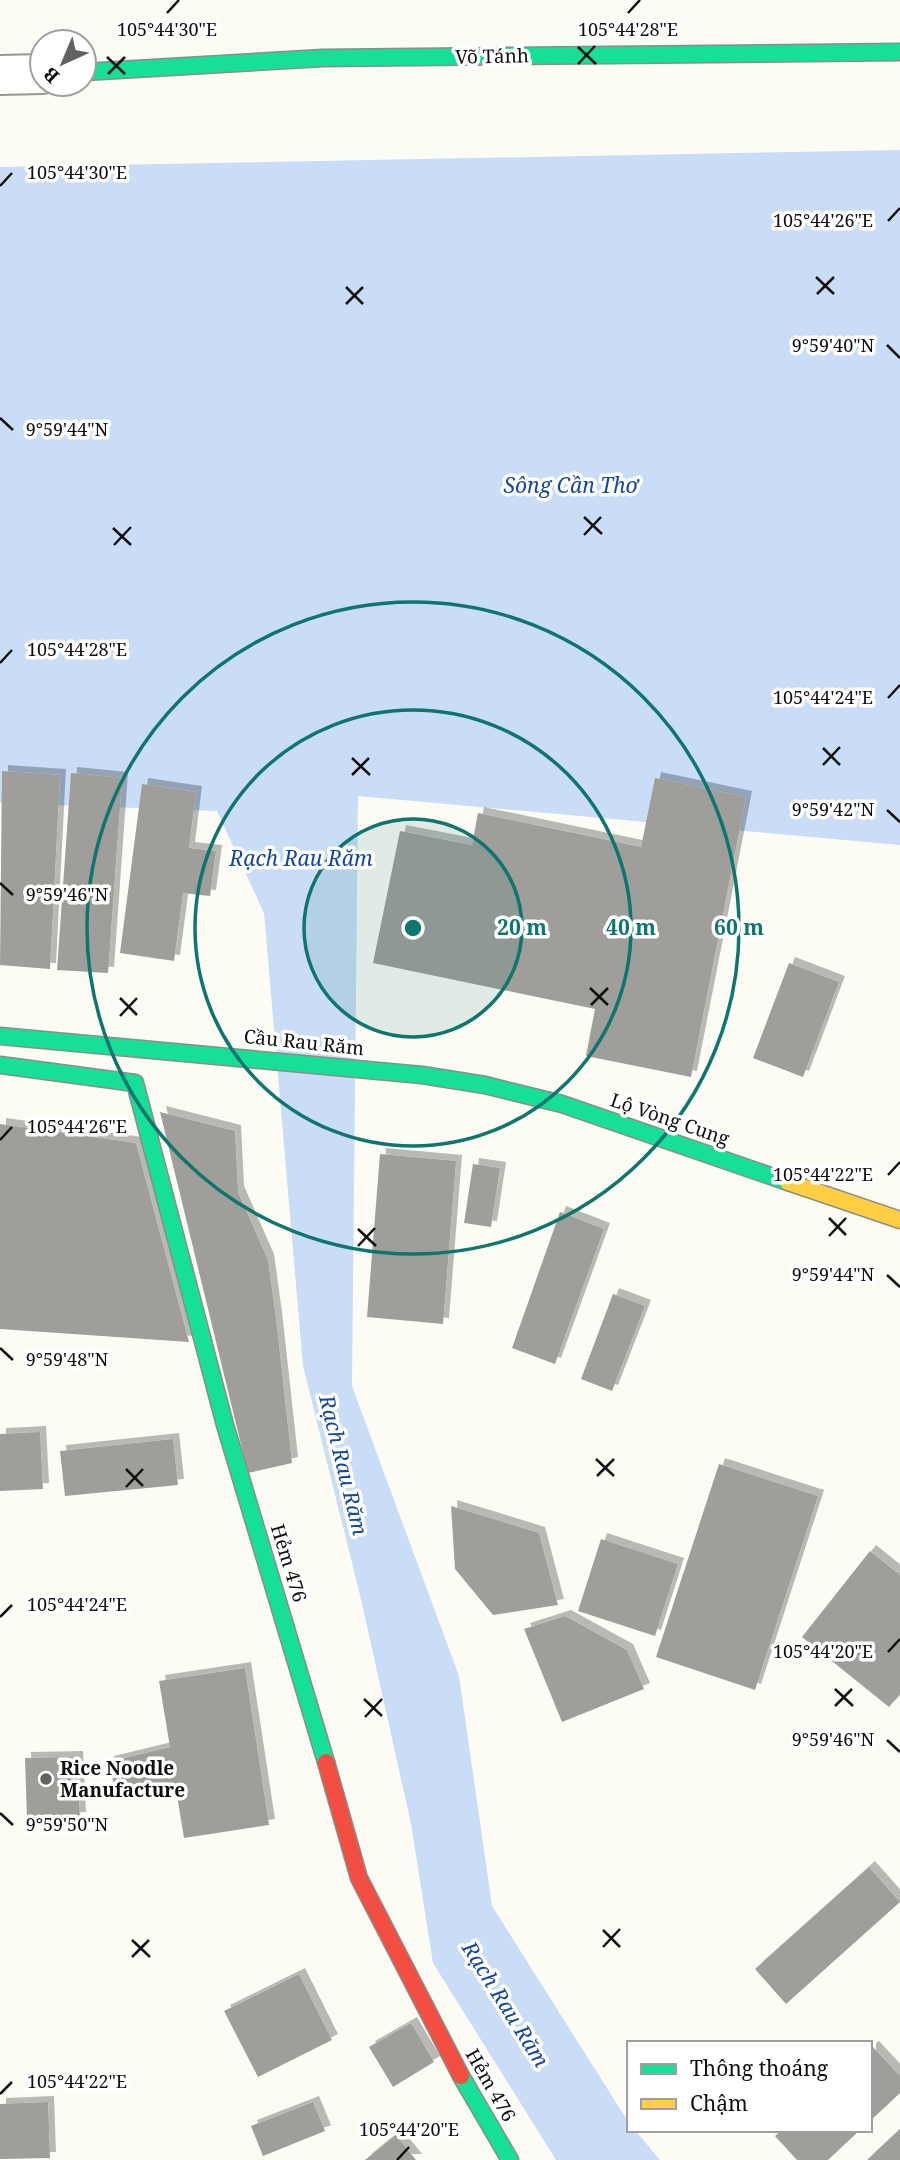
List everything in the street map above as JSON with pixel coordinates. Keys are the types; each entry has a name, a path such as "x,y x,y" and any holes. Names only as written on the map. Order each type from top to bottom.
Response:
{"street":[{"name":"Võ Tánh","path":"98,71 323,58 900,52"},
{"path":"0,75 28,74"},
{"name":"Cầu Rau Răm","path":"0,1036 422,1075"},
{"name":"Hẻm 476","path":"0,1065 135,1083 225,1425 293,1647 359,1878 451,2058 510,2160"},
{"name":"Lộ Vòng Cung","path":"422,1075 485,1085 562,1104 900,1220"}],"water":[{"name":"Sông Cần Thơ","path":"900,150 900,845 358,796 352,1386 459,1676 492,1906 627,2120 627,2132 637,2132 660,2160 556,2160 433,1963 411,1824 360,1595 303,1366 264,913 217,811 0,803 0,167"}],"building":[{"path":"2,771 60,775 50,969 0,965"},
{"path":"71,773 122,778 108,973 57,970"},
{"path":"655,778 746,797 691,1077 586,1056 595,1009 373,963 400,831 472,845 478,813 641,847"},
{"path":"142,784 196,792 189,848 216,851 210,896 183,893 174,961 120,953"},
{"path":"789,963 839,982 803,1077 753,1058"},
{"path":"160,1112 235,1131 238,1192 268,1260 292,1463 248,1473"},
{"path":"0,1124 136,1143 189,1342 0,1329"},
{"path":"380,1154 456,1161 443,1324 367,1317"},
{"path":"473,1164 500,1168 491,1227 464,1223"},
{"path":"560,1212 604,1229 555,1364 512,1348"},
{"path":"613,1294 645,1306 612,1391 581,1379"},
{"path":"40,1432 43,1489 0,1491 0,1434"},
{"path":"173,1439 178,1485 65,1496 60,1451"},
{"path":"719,1464 818,1496 755,1690 656,1657"},
{"path":"451,1506 539,1533 558,1605 493,1615 455,1569"},
{"path":"601,1539 678,1564 655,1636 578,1611"},
{"path":"870,1551 900,1575 900,1694 889,1707 802,1637"},
{"path":"565,1616 627,1650 644,1689 562,1722 524,1629"},
{"path":"245,1668 269,1825 184,1838 175,1783 117,1796 108,1762 170,1747 159,1681"},
{"path":"77,1757 80,1818 27,1819 25,1758"},
{"path":"869,1867 900,1902 786,2004 755,1969"},
{"path":"299,1974 332,2040 258,2077 224,2011"},
{"path":"411,2023 434,2062 393,2087 369,2047"},
{"path":"872,2048 900,2076 900,2093 872,2119"},
{"path":"48,2102 50,2158 0,2159 0,2104"},
{"path":"313,2102 325,2131 263,2156 251,2126"},
{"path":"900,2129 900,2160 867,2160"},
{"path":"780,2132 858,2132 828,2160 797,2160 775,2136"},
{"path":"396,2135 416,2160 365,2160"}],"traffic: fast":[{"path":"98,71 323,58 900,52"},
{"path":"0,1036 422,1075 485,1085 562,1104 788,1182"},
{"path":"0,1065 135,1083 225,1425 326,1762"},
{"path":"461,2076 510,2160"}],"traffic: slow":[{"path":"788,1182 900,1220"}],"traffic: jam":[{"path":"326,1762 359,1878 461,2076"}],"place":[{"name":"Rice Noodle Manufacture","path":"46,1779"}],"water label":[{"name":"Rạch Rau Răm","path":"301,858"},
{"name":"Rạch Rau Răm","path":"344,1465"},
{"name":"Rạch Rau Răm","path":"506,2004"}]}
